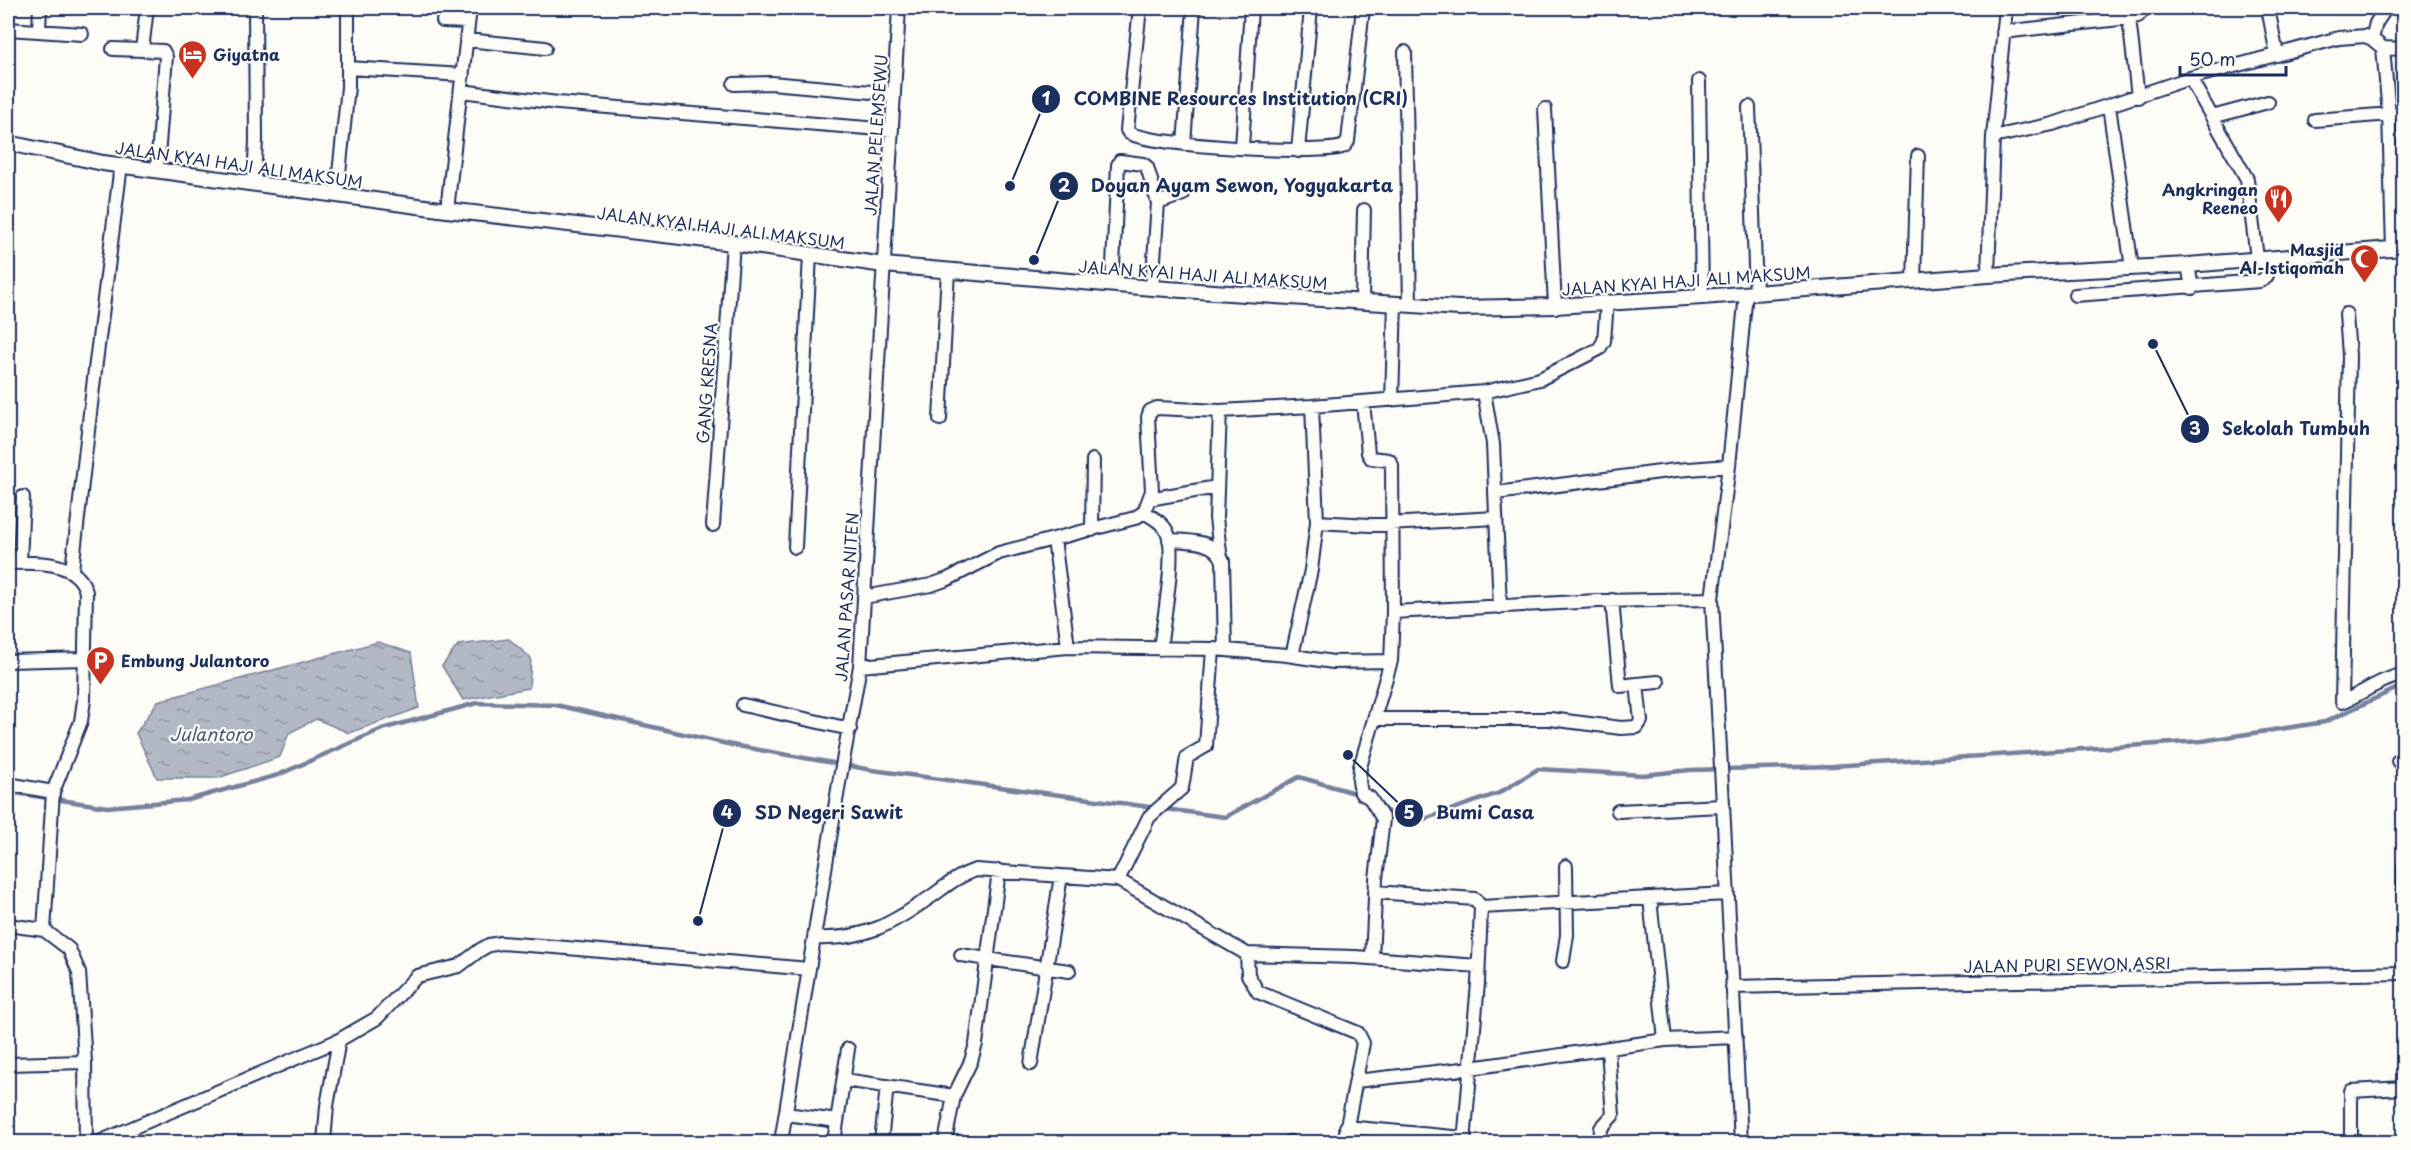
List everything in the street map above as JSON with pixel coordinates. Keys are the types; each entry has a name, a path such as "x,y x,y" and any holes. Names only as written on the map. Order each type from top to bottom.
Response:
{"street":[{"path":"39,30 40,8"},
{"path":"142,50 147,8"},
{"path":"254,182 255,8"},
{"path":"337,194 348,87 348,8"},
{"path":"447,210 470,8"},
{"path":"892,8 899,8"},
{"name":"JALAN PELEMSEWU","path":"884,265 899,8"},
{"path":"1140,8 1127,130 1132,135 1184,144 1298,151 1342,147 1348,141 1362,8"},
{"path":"1184,144 1194,8"},
{"path":"1242,147 1251,8"},
{"path":"1298,151 1311,8"},
{"path":"1988,275 1993,137 2006,8"},
{"path":"2003,32 2129,18 2139,15 2145,8"},
{"path":"2268,8 2277,55"},
{"path":"2372,39 2376,23 2386,8"},
{"path":"2129,18 2138,97"},
{"path":"443,21 468,22"},
{"path":"8,29 82,33"},
{"path":"1993,137 2053,124 2190,78 2339,38 2365,36 2383,48 2403,49"},
{"path":"467,40 545,48"},
{"path":"2383,48 2398,249"},
{"path":"113,49 163,51 166,57 157,169"},
{"path":"1405,52 1410,304"},
{"path":"348,69 463,75"},
{"path":"2075,296 2192,288 2264,280 2268,273 2261,258 2247,179 2190,78"},
{"path":"1699,81 1702,297"},
{"path":"734,84 771,83 894,94"},
{"path":"461,91 558,103 892,130"},
{"path":"2212,117 2268,102"},
{"path":"2109,106 2132,268"},
{"path":"1741,1143 1712,599 1751,293 1749,107"},
{"path":"1545,109 1554,306"},
{"path":"2315,120 2403,113"},
{"name":"JALAN KYAI HAJI ALI MAKSUM","path":"8,143 121,165 447,210 733,243 884,265 1152,288 1460,308 1554,306 1702,297 1988,275 2188,265 2398,249"},
{"path":"1914,281 1918,156"},
{"path":"1112,285 1120,161 1143,164 1147,167 1158,204 1152,288"},
{"path":"72,570 121,165"},
{"path":"1158,204 1182,194"},
{"path":"1362,301 1364,210"},
{"name":"GANG KRESNA","path":"713,525 733,243"},
{"path":"795,547 810,255"},
{"name":"JALAN PASAR NITEN","path":"781,1143 838,783 850,729 860,666 884,265"},
{"path":"2188,265 2192,288"},
{"path":"940,419 948,271"},
{"path":"864,597 948,579 999,553 1135,518 1144,512 1152,491 1148,417 1150,411 1157,408 1220,411 1392,400 1484,392 1540,379 1595,352 1604,341 1607,302"},
{"path":"1392,400 1395,303"},
{"path":"2346,314 2349,356 2342,702 2387,677 2403,674"},
{"path":"1484,392 1493,444 1500,607"},
{"path":"1363,402 1368,453 1371,458 1389,460 1392,465 1393,525 1391,661 1360,767 1359,781 1361,793 1370,798 1383,819 1375,892 1372,958"},
{"path":"1292,656 1311,570 1317,522 1312,406"},
{"path":"1118,880 1149,817 1182,788 1187,757 1204,749 1207,743 1219,650 1223,561 1216,518 1220,411"},
{"path":"1092,530 1093,460"},
{"path":"1496,493 1676,470 1729,466"},
{"path":"1149,499 1217,486"},
{"path":"23,497 14,563 72,570 81,579 86,592 86,659 82,715 53,801 44,930"},
{"path":"1144,512 1158,521 1167,532 1172,549 1160,649"},
{"path":"1317,522 1393,525 1496,518"},
{"path":"1054,538 1068,647"},
{"path":"1169,540 1211,546 1220,552"},
{"path":"1393,612 1612,600 1712,599"},
{"path":"1612,600 1620,686 1658,682"},
{"path":"860,666 1068,647 1219,650 1333,662 1391,661"},
{"path":"8,661 86,659"},
{"path":"1374,719 1550,719 1634,729 1641,721 1637,684"},
{"path":"743,705 850,729"},
{"path":"8,784 53,801"},
{"path":"1618,811 1722,806"},
{"path":"1563,961 1567,936 1566,866"},
{"path":"2403,867 2403,903"},
{"path":"815,938 848,937 871,932 906,914 965,873 976,870 999,870 1118,880 1247,954 1372,958 1479,966"},
{"path":"945,1143 954,1096 974,1053 999,870"},
{"path":"1031,1065 1061,876"},
{"path":"1346,1127 1464,1140 1479,966 1481,907 1475,899 1375,892"},
{"path":"1481,907 1727,894"},
{"path":"1650,899 1665,1040"},
{"path":"8,925 44,930 69,949 76,963 81,986 86,1143"},
{"path":"99,1143 339,1040 377,1018 417,976 459,966 489,945 501,943 555,947 809,969"},
{"path":"961,954 1069,971"},
{"path":"1247,954 1248,975 1258,992 1358,1033 1363,1043 1344,1143"},
{"name":"JALAN PURI SEWON ASRI","path":"1732,987 2403,973"},
{"path":"1356,1081 1608,1050 1665,1040 1736,1037"},
{"path":"324,1143 327,1106 339,1040"},
{"path":"834,1143 848,1049"},
{"path":"1600,1143 1601,1128 1613,1115 1608,1050"},
{"path":"8,1064 85,1062"},
{"path":"844,1080 954,1096"},
{"path":"881,1143 887,1086"},
{"path":"2351,1143 2351,1091 2403,1088"},
{"path":"786,1114 837,1121"}],"water":[{"path":"509,639 531,658 529,688 463,700 442,666 458,645"},
{"name":"Julantoro","path":"378,642 411,653 419,708 349,733 316,719 289,733 280,757 218,778 157,778 136,733 158,701"}],"waterway":[{"path":"1381,808 1410,824 1499,793 1538,769 1643,775 1690,770 1833,766 2202,741 2325,722 2404,685"},
{"path":"8,792 107,807 188,800 278,775 382,729 477,703 556,705 732,745 872,770 1225,817 1299,777 1358,794"}],"place":[{"name":"Giyatna","path":"192,80"},
{"name":"COMBINE Resources Institution (CRI)","path":"1010,186"},
{"name":"Angkringan Reeneo","path":"2279,224"},
{"name":"Doyan Ayam Sewon, Yogyakarta","path":"1034,260"},
{"name":"Masjid Al-Istiqomah","path":"2365,284"},
{"name":"Sekolah Tumbuh","path":"2153,344"},
{"name":"Embung Julantoro","path":"100,686"},
{"name":"Bumi Casa","path":"1348,755"},
{"name":"SD Negeri Sawit","path":"698,921"}]}
